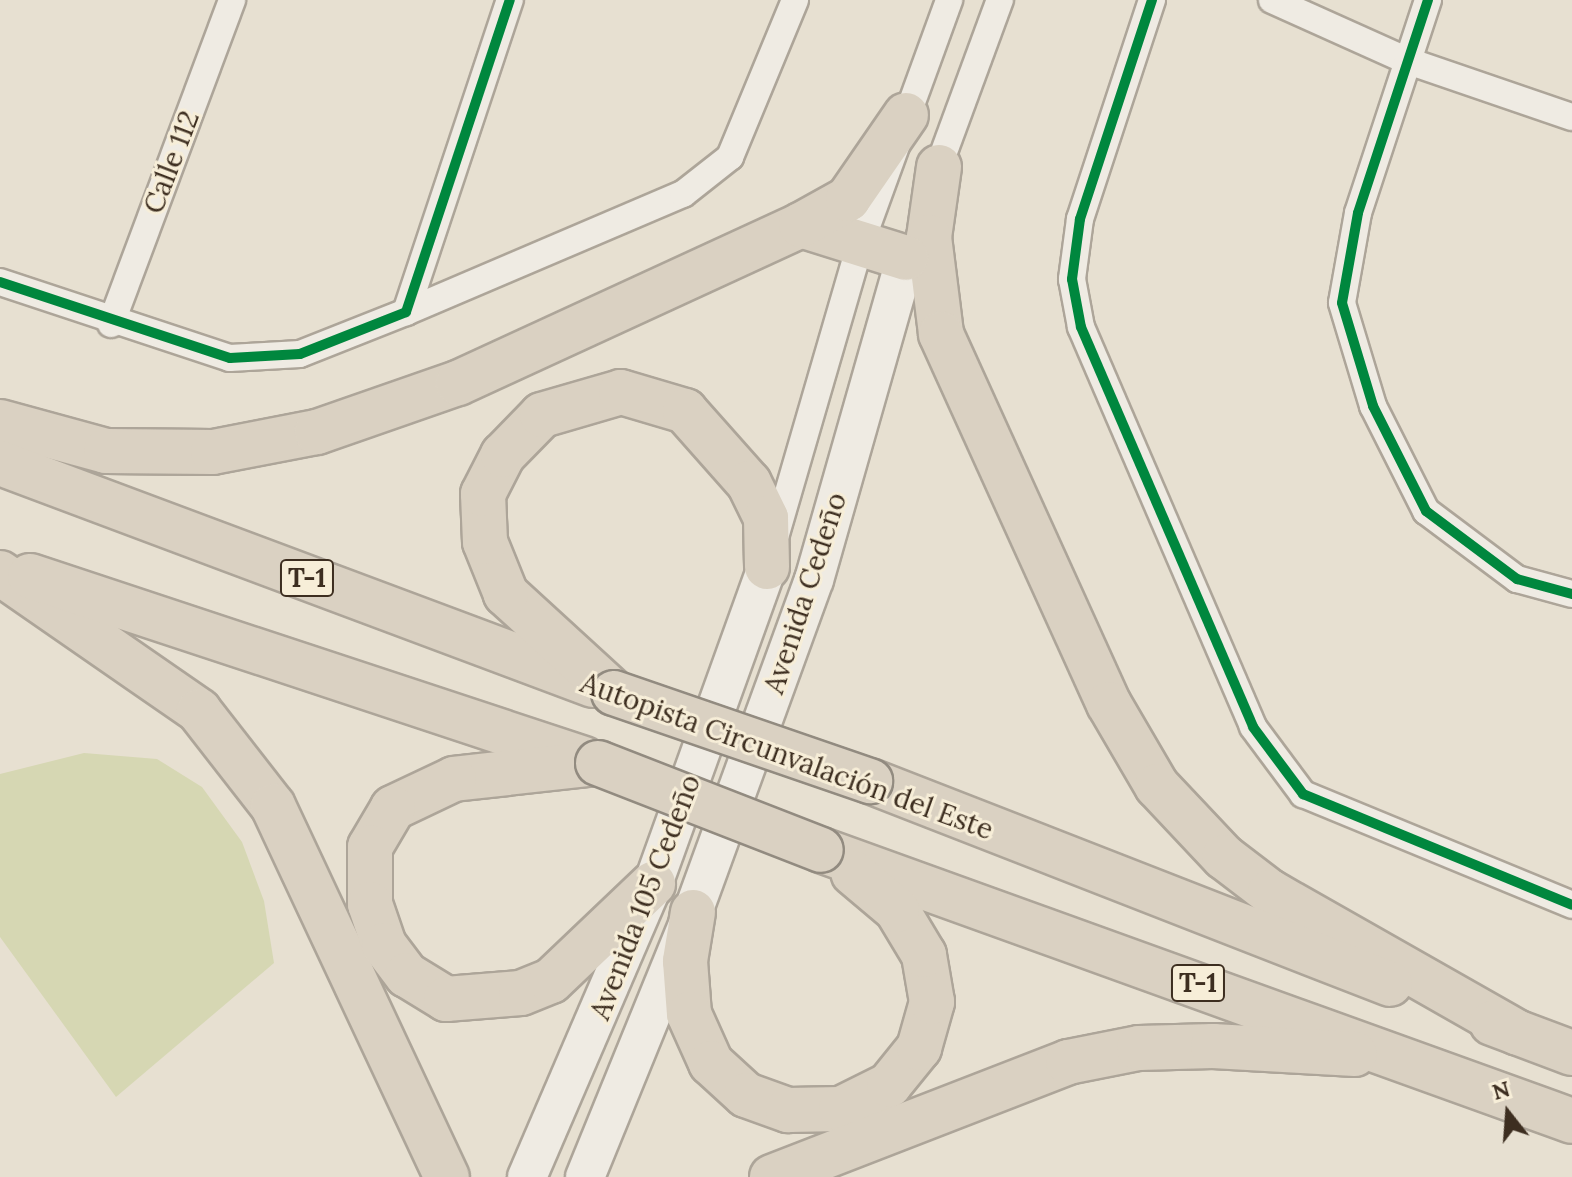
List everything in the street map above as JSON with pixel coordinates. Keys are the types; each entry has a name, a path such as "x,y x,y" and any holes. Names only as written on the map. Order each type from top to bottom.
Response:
{"highway":[{"path":"0,422 106,451 213,452 317,432 458,383 801,225 848,199 906,115"},
{"path":"939,167 929,237 941,334 1109,704 1157,786 1224,857 1270,892 1518,1033"},
{"path":"801,225 906,258"},
{"path":"614,693 506,594 485,542 483,494 503,455 542,415 621,392 685,411 749,483 766,518 767,567"},
{"name":"Autopista Circunvalación del Este","path":"0,463 614,693 870,781 1572,1053"},
{"name":"T-1","path":"0,566 598,763 821,850 1413,1059 1572,1121"},
{"path":"0,573 199,711 273,806 447,1177"},
{"path":"598,763 454,779 393,808 369,862 370,904 384,945 407,975 446,999 508,996 551,981 653,884"},
{"path":"693,912 685,961 689,1014 711,1063 746,1095 788,1110 841,1109 889,1085 919,1048 932,1002 924,955 897,910 821,850"},
{"path":"772,1177 1009,1083 1125,1051 1213,1046 1413,1059"}],"main road":[{"name":"Avenida Cedeño","path":"585,1177 693,912 814,580 906,258"},
{"name":"Avenida 105 Cedeño","path":"527,1177 653,884 767,567"}],"street":[{"name":"Calle 112","path":"111,324 232,0"},
{"path":"406,312 510,0"},
{"path":"0,282 111,324 230,358 300,354 683,194 730,157 795,0"},
{"name":"Avenida Cedeño","path":"767,567 860,245 949,0"},
{"name":"Avenida Cedeño","path":"906,258 1000,0"},
{"path":"1152,0 1080,219 1072,279 1081,327 1253,727 1303,794 1572,905"},
{"path":"1272,0 1408,61 1572,117"},
{"path":"1428,0 1358,213 1342,303 1373,406 1426,511 1517,579 1572,594"}],"green space":[{"path":"84,753 157,759 202,787 242,842 264,901 274,963 116,1097 0,937 0,774"}],"cycle path":[{"path":"0,282 230,358 300,354 406,312 510,0"},
{"path":"1152,0 1080,219 1072,279 1081,327 1253,727 1303,794 1572,905"},
{"path":"1428,0 1358,213 1342,303 1373,406 1426,511 1517,579 1572,594"}]}
